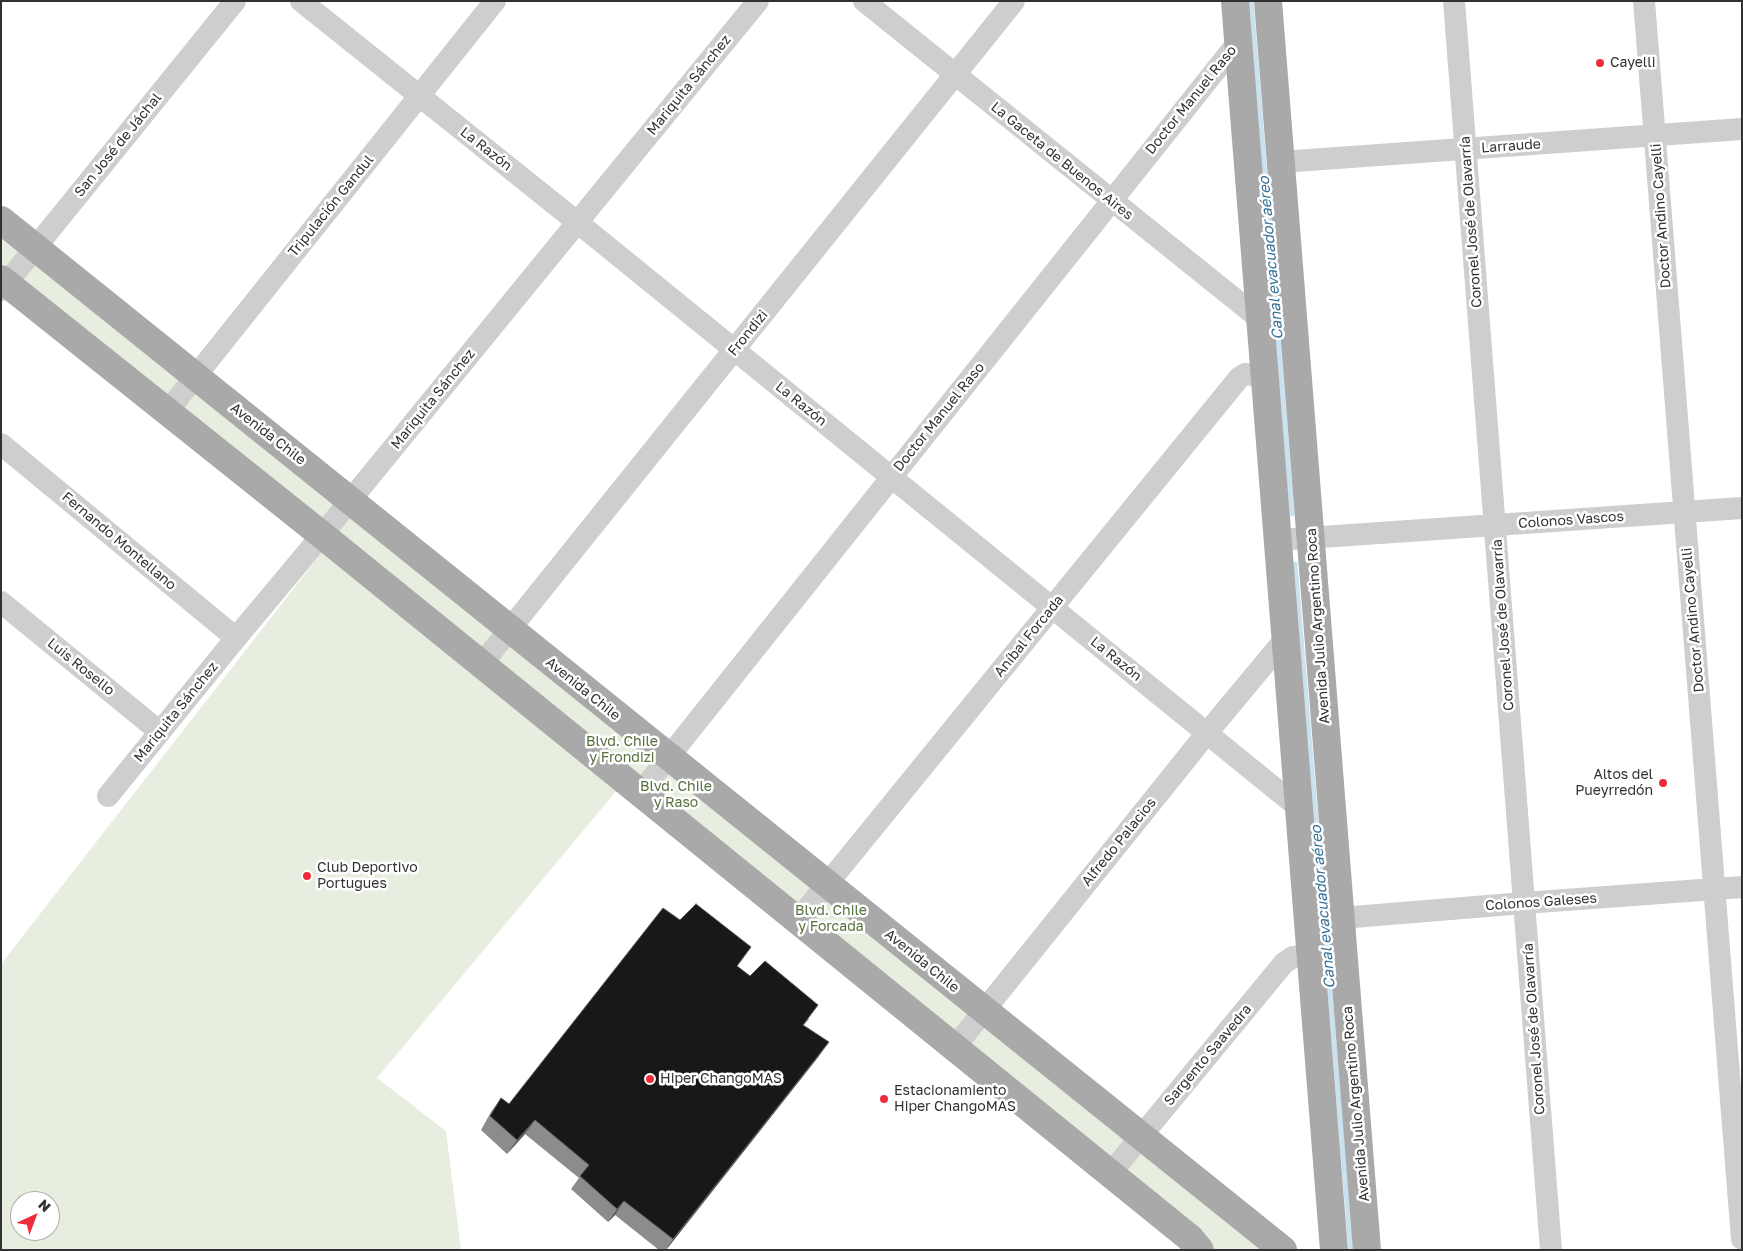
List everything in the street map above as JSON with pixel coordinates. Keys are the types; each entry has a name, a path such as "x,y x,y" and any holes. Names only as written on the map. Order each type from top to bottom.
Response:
{"main road":[{"path":"1236,1 1334,1250"},
{"name":"Avenida Julio Argentino Roca","path":"1268,1 1367,1250"},
{"name":"Avenida Chile","path":"1,220 1283,1250"},
{"path":"3,284 322,535 1191,1239 1200,1250"}],"street":[{"name":"San José de Jáchal","path":"3,284 235,1"},
{"name":"La Razón","path":"301,1 577,222 1299,808"},
{"name":"Tripulación Gandul","path":"167,412 495,1"},
{"name":"Mariquita Sánchez","path":"108,796 758,1"},
{"name":"La Gaceta de Buenos Aires","path":"864,1 1261,320"},
{"name":"Frondizi","path":"481,665 1014,1"},
{"name":"Coronel José de Olavarría","path":"1454,1 1551,1250"},
{"name":"Doctor Andino Cayelli","path":"1644,1 1742,1239"},
{"name":"Doctor Manuel Raso","path":"640,792 1239,41"},
{"name":"Larraude","path":"1281,162 1742,129"},
{"name":"Aníbal Forcada","path":"797,921 1239,378 1245,374 1255,375 1263,382 1266,389"},
{"name":"Fernando Montellano","path":"1,444 236,638"},
{"name":"Colonos Vascos","path":"1278,540 1742,508"},
{"name":"Luis Rosello","path":"1,602 160,732"},
{"name":"Alfredo Palacios","path":"954,1048 1207,733 1286,638"},
{"name":"Colonos Galeses","path":"1341,918 1524,902 1742,887"},
{"name":"Sargento Saavedra","path":"1110,1174 1284,963 1293,957 1299,956 1308,960 1312,967"}],"green space":[{"path":"1,220 1283,1250 1200,1250 1,279"},
{"name":"Club Deportivo Portugues","path":"323,551 618,789 377,1078 446,1131 461,1250 1,1250 1,964"}],"building":[{"path":"696,904 751,947 737,966 750,976 765,961 818,1005 803,1025 829,1042 673,1239 624,1201 617,1209 580,1176 589,1165 535,1120 517,1140 490,1116 501,1098 509,1104 663,908 680,920"}],"waterway":[{"name":"Canal evacuador aéreo","path":"1251,1 1292,514"},
{"name":"Canal evacuador aéreo","path":"1295,564 1351,1250"}],"place":[{"name":"Cayelli","path":"1600,63"},
{"name":"Altos del Pueyrredón","path":"1663,783"},
{"name":"Club Deportivo Portugues","path":"307,876"},
{"name":"Hiper ChangoMAS","path":"650,1079"},
{"name":"Estacionamiento Hiper ChangoMAS","path":"884,1099"}],"park label":[{"name":"Blvd. Chile y Frondizi","path":"622,750"},
{"name":"Blvd. Chile y Raso","path":"676,796"},
{"name":"Blvd. Chile y Forcada","path":"831,920"}]}
